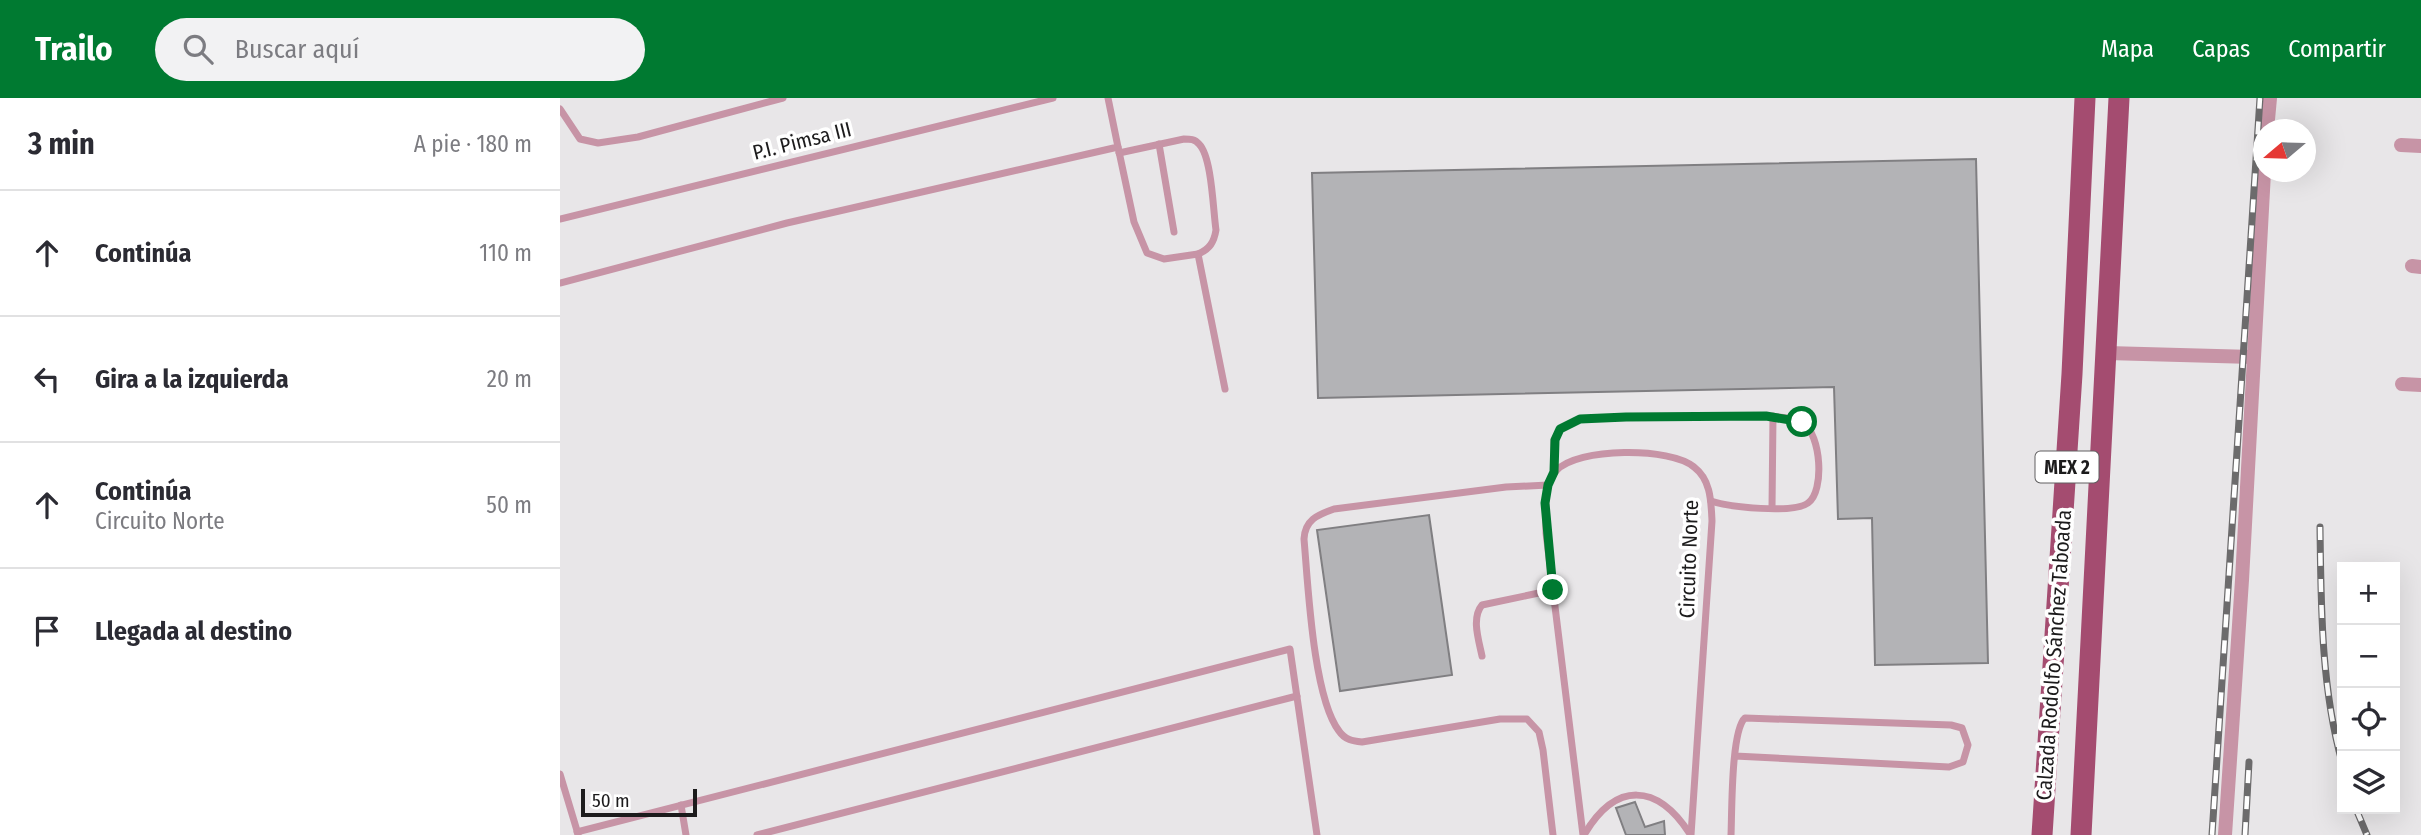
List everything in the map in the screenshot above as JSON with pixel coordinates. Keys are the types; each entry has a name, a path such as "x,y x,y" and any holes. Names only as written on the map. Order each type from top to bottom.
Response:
{"main road":[{"name":"Calzada Rodolfo Sánchez Taboada","path":"2042,835 2072,374 2085,98"},
{"name":"Calzada Rodolfo Sánchez Taboada","path":"2081,835 2119,98"}],"street":[{"path":"2268,119 2270,98"},
{"path":"2401,145 2421,146"},
{"path":"2225,835 2263,182"},
{"path":"2107,353 2253,357"},
{"path":"2402,384 2421,385"}],"lane":[{"path":"560,109 580,139 606,143 783,98"},
{"name":"P.I. Pimsa III","path":"560,219 1035,100 1053,98"},
{"path":"560,283 787,223 1119,150 1191,139 1203,149 1216,230 1211,246 1198,254 1164,259 1147,253 1133,222 1119,150 1108,98"},
{"path":"1159,144 1174,232"},
{"path":"1198,254 1225,389"},
{"path":"1773,416 1773,508"},
{"path":"1554,472 1553,452 1560,429 1580,419 1773,416 1802,422 1809,428 1816,445 1818,476 1811,502 1802,506 1737,508 1711,501"},
{"name":"Circuito Norte","path":"1583,835 1546,533 1545,503 1548,485 1554,472 1565,462 1597,454 1641,453 1683,460 1702,475 1711,501 1712,521 1691,835"},
{"path":"1548,485 1506,487 1334,509 1310,520 1304,528 1304,539 1320,677 1326,704 1340,733 1349,740 1362,742 1500,719 1527,719 1539,732 1553,835"},
{"path":"1482,656 1476,622 1478,609 1553,590"},
{"path":"560,774 578,833 1290,649 1317,835"},
{"path":"757,835 1297,696"},
{"path":"1731,835 1735,756 1739,726 1745,718 1951,725 1962,729 1968,745 1964,762 1949,767 1735,756"},
{"name":"Circuito Norte","path":"1583,835 1604,808 1614,801 1640,795 1664,803 1682,821 1691,835"},
{"path":"681,805 686,835"}],"building":[{"path":"1976,159 1988,663 1875,665 1872,518 1838,519 1834,387 1318,398 1312,173"},
{"path":"1429,515 1452,675 1340,691 1317,530"},
{"path":"1635,802 1645,827 1664,821 1665,835 1626,835 1616,808"}],"railway":[{"path":"2212,835 2260,98"},
{"path":"2320,527 2326,675 2339,751"},
{"path":"2245,835 2249,762"},
{"path":"2358,814 2367,835"}],"route":[{"path":"1553,590 1545,503 1548,485 1554,472 1555,440 1560,429 1580,419 1626,417 1731,415 1788,418 1802,422"}]}
